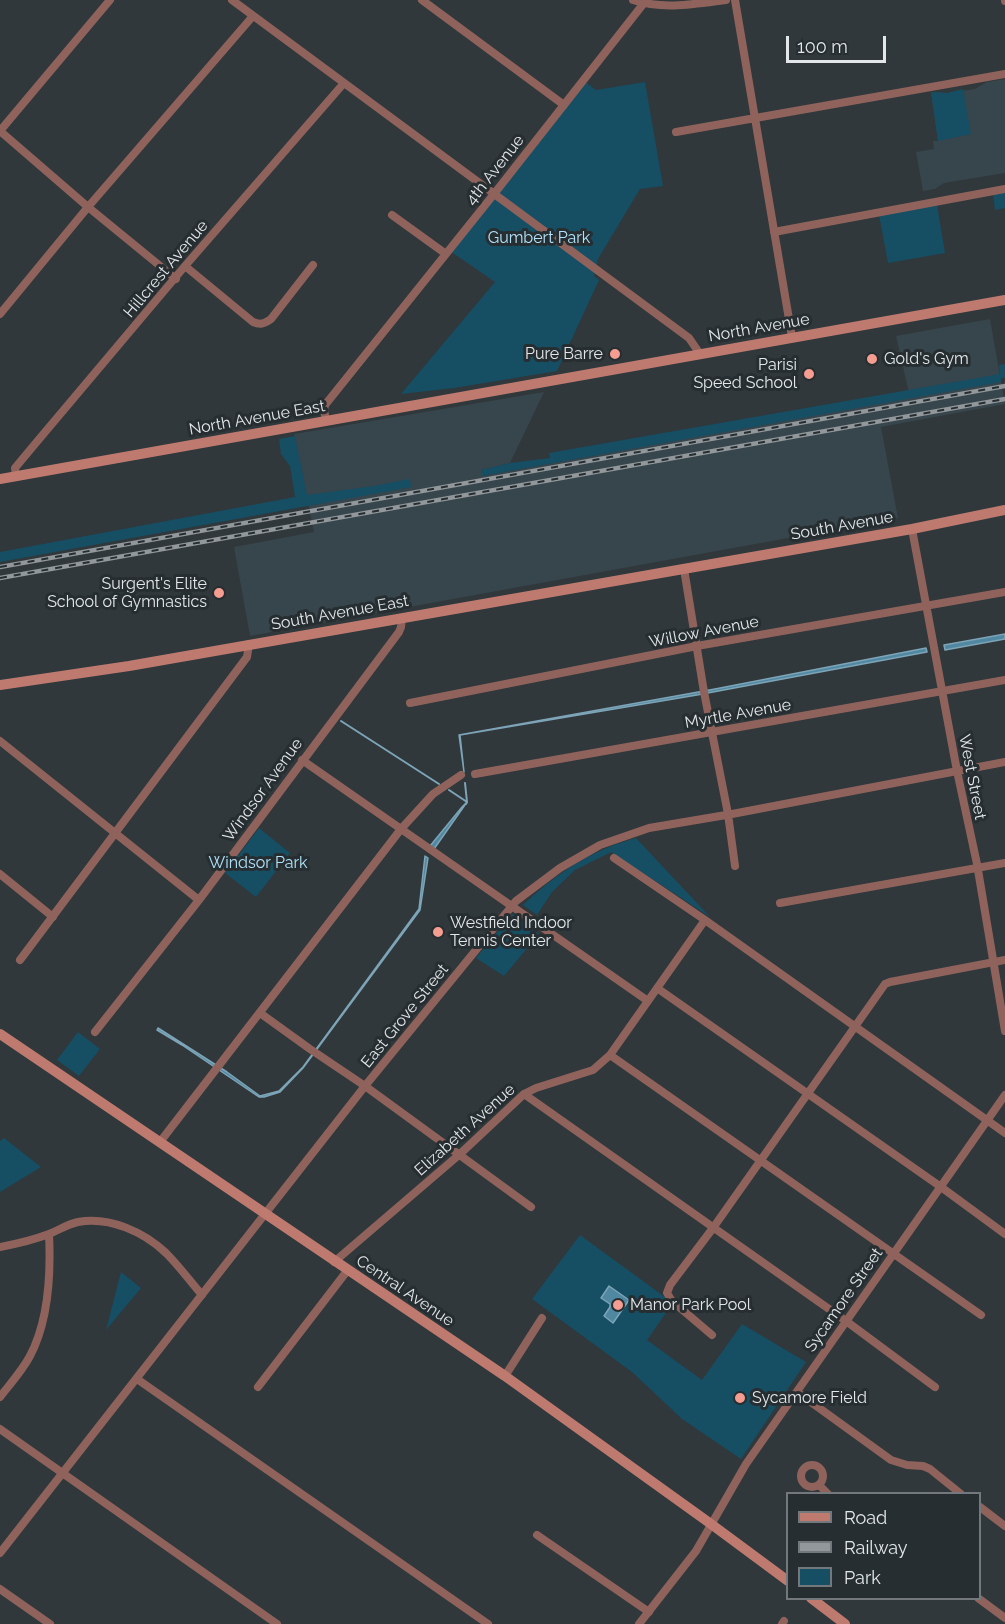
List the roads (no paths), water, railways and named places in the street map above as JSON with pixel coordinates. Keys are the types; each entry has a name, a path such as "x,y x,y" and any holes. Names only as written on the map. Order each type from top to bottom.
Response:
{"main road":[{"name":"North Avenue","path":"519,387 1005,300"},
{"name":"North Avenue East","path":"0,479 519,387"},
{"name":"South Avenue","path":"684,569 912,529 1005,510"},
{"name":"South Avenue East","path":"0,685 117,668 684,569"},
{"name":"Central Avenue","path":"1,1036 505,1376 786,1580"},
{"path":"813,1600 845,1624"}],"street":[{"path":"110,0 0,131 176,279"},
{"path":"232,0 689,338 700,354"},
{"path":"422,0 564,105"},
{"path":"633,0 658,6 726,0"},
{"path":"735,0 792,337"},
{"name":"4th Avenue","path":"326,421 325,405 644,3"},
{"path":"0,314 88,207 253,16"},
{"path":"676,132 1005,74"},
{"name":"Hillcrest Avenue","path":"16,476 15,468 185,266 344,83"},
{"path":"774,232 1005,189"},
{"path":"392,215 446,254"},
{"path":"185,266 253,322 260,325 271,319 313,265"},
{"name":"West Street","path":"912,529 977,868 1005,1031"},
{"path":"684,569 728,814 735,866"},
{"name":"Willow Avenue","path":"410,703 696,646 1005,592"},
{"name":"Windsor Avenue","path":"95,1032 199,900 399,632 402,618"},
{"path":"20,960 247,657 249,645"},
{"name":"Myrtle Avenue","path":"475,774 1005,680"},
{"path":"0,741 199,900"},
{"path":"302,760 648,1001"},
{"name":"East Grove Street","path":"0,1553 365,1086 511,906 560,868 600,845 649,828 1005,762"},
{"path":"160,1143 400,829 433,794 461,775"},
{"path":"614,858 1005,1133"},
{"path":"780,903 1005,863"},
{"path":"0,874 53,917"},
{"name":"Elizabeth Avenue","path":"334,1262 460,1154 524,1094 592,1070 610,1055 705,920"},
{"path":"712,1335 672,1301 667,1293 670,1285 713,1228 885,984 1005,960"},
{"path":"657,988 1005,1234"},
{"path":"261,1013 531,1207"},
{"path":"610,1055 981,1315"},
{"path":"524,1094 846,1321 935,1387"},
{"name":"Sycamore Street","path":"639,1624 696,1551 746,1464 1005,1095"},
{"path":"0,1247 49,1234 79,1222 111,1222 144,1237 165,1252 202,1295"},
{"path":"0,1397 30,1355 39,1331 46,1306 49,1280 49,1234"},
{"path":"258,1387 347,1271"},
{"path":"505,1376 542,1318"},
{"path":"137,1379 488,1624"},
{"path":"798,1392 891,1460 930,1469 959,1492"},
{"path":"0,1429 278,1624"},
{"path":"819,1485 826,1492"},
{"path":"981,1508 1005,1526"},
{"path":"537,1535 648,1612"},
{"path":"0,1589 50,1624"},
{"path":"979,1600 1005,1618"}],"waterway":[{"path":"341,721 439,784"},
{"path":"465,783 466,804"},
{"path":"449,790 467,802"}],"railway":[{"path":"0,567 1005,386"},
{"path":"0,578 1005,399"}],"place":[{"name":"Pure Barre","path":"615,354"},
{"name":"Gold's Gym","path":"872,359"},
{"name":"Parisi Speed School","path":"809,374"},
{"name":"Surgent's Elite School of Gymnastics","path":"219,593"},
{"name":"Westfield Indoor Tennis Center","path":"438,932"},
{"name":"Manor Park Pool","path":"618,1305"},
{"name":"Sycamore Field","path":"740,1398"}],"park label":[{"name":"Gumbert Park","path":"539,238"},
{"name":"Windsor Park","path":"258,863"}]}
